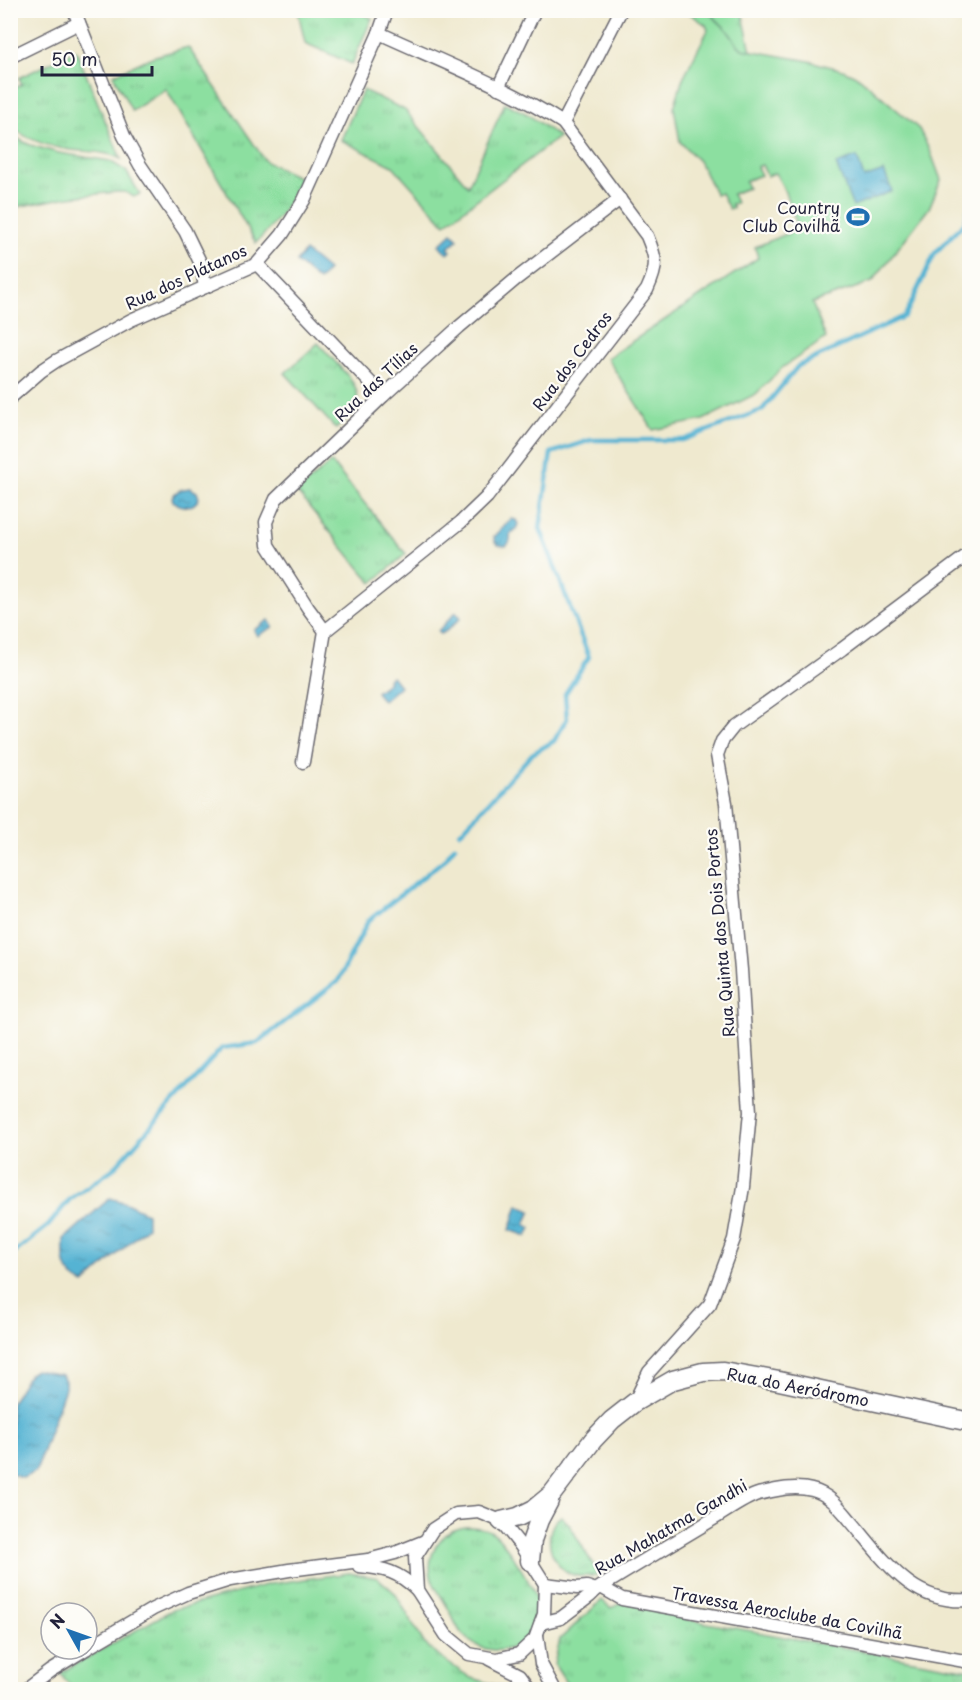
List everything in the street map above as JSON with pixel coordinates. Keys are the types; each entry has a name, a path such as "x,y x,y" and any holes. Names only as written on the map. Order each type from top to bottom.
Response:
{"main road":[{"name":"Rua do Aeródromo","path":"501,1521 518,1517 534,1509 552,1494 592,1440 635,1402 673,1380 703,1372 723,1371 779,1381 969,1422"},
{"path":"530,1562 532,1540 552,1494"}],"street":[{"path":"74,10 124,136 140,165 185,231 201,264 205,287"},
{"name":"Rua dos Plátanos","path":"10,398 56,361 131,320 257,264 282,235 304,200 379,33 387,10"},
{"path":"498,88 535,10"},
{"path":"563,123 621,10"},
{"path":"10,57 79,23"},
{"name":"Rua dos Cedros","path":"325,631 461,522 487,497 647,290 656,266 655,256 647,236 563,123 498,88 379,33"},
{"name":"Rua das Tílias","path":"325,631 268,545 266,522 276,498 459,327 516,279 620,199"},
{"path":"257,264 383,396"},
{"name":"Rua Quinta dos Dois Portos","path":"635,1402 649,1372 710,1304 734,1239 743,1187 750,1112 741,970 726,803 717,755 722,741 734,726 842,650 969,553"},
{"path":"303,762 325,631"},
{"name":"Rua Mahatma Gandhi","path":"539,1629 561,1618 599,1588 755,1495 791,1487 812,1490 828,1496 909,1585 941,1599 969,1600"},
{"path":"340,1564 389,1570 406,1580 417,1590 446,1635 469,1654 496,1659 519,1654 535,1639 544,1614 544,1584 521,1546 501,1521 479,1512 456,1514 433,1529 415,1557 417,1590"},
{"path":"99,1641 153,1608 188,1593 231,1580 340,1564 395,1553 425,1541"},
{"name":"Rua Mahatma Gandhi","path":"544,1584 599,1588"},
{"name":"Travessa Aeroclube da Covilhã","path":"599,1588 622,1599 969,1662"},
{"path":"539,1629 541,1664 555,1689"},
{"path":"486,1657 520,1675 531,1689"},
{"path":"25,1689 66,1661"}],"green space":[{"path":"298,11 353,11 372,18 352,64 305,43"},
{"name":"Country Club Covilhã","path":"686,11 707,11 727,30 742,49 809,61 843,70 860,78 919,129 941,180 929,208 872,282 812,303 826,338 782,368 756,394 703,420 653,430 607,358 758,258 755,247 794,231 797,224 783,187 775,173 767,176 762,165 757,167 761,175 745,181 748,188 732,194 736,203 731,204 733,208 729,209 721,193 716,195 699,161 680,142 674,108 683,78 708,30 706,25"},
{"path":"708,11 742,11 751,51 742,49"},
{"path":"188,47 266,162 302,179 282,213 256,243 166,89 132,111 113,75 152,57"},
{"path":"76,50 121,159 103,153 47,145 11,127 11,90 22,84 19,78"},
{"path":"363,90 405,110 468,186 505,103 527,114 559,137 445,224 393,166 341,140"},
{"path":"11,135 30,145 59,153 110,161 126,171 140,194 134,197 125,192 117,192 68,197 11,208"},
{"path":"318,343 349,377 357,393 356,406 336,429 285,373"},
{"path":"331,462 406,554 372,583 297,492"},
{"path":"561,1516 569,1524 599,1575 574,1575 557,1563 550,1547 550,1538 555,1522"},
{"path":"465,1527 475,1527 492,1532 519,1565 536,1597 538,1612 534,1627 523,1641 515,1646 497,1650 487,1649 470,1641 458,1628 433,1582 430,1568 436,1546 446,1535"},
{"path":"349,1573 378,1578 395,1593 424,1643 441,1658 471,1678 509,1689 74,1690 60,1673 81,1661 99,1661 99,1651 172,1610 270,1584"},
{"path":"632,1598 643,1606 684,1619 969,1670 969,1689 570,1689 554,1664 560,1639 602,1600 611,1608"}],"water":[{"path":"857,157 864,178 884,171 892,191 853,207 836,164"},
{"path":"452,233 458,239 448,248 451,251 448,254 439,245"},
{"path":"305,251 328,270 319,281 296,262"},
{"path":"190,488 197,492 199,498 197,502 191,506 183,506 173,501 172,497 178,491"},
{"path":"511,519 516,520 518,524 510,535 509,543 506,546 498,545 494,537"},
{"path":"456,612 461,618 440,634 438,631"},
{"path":"269,620 273,627 257,636 254,630"},
{"path":"392,676 400,686 383,701 376,692 389,682 388,679"},
{"path":"110,1198 147,1213 147,1227 84,1284 68,1272 64,1254 64,1239"},
{"path":"518,1205 531,1211 525,1224 531,1228 527,1236 510,1230"},
{"path":"35,1370 62,1375 65,1388 36,1471 23,1478 11,1473 11,1403 29,1374"}],"waterway":[{"path":"460,833 532,754 554,741 567,719 565,694 589,657 540,528 551,453 591,440 683,440 762,410 798,366 905,316 935,253 965,222 970,204"},
{"path":"10,1256 48,1226 70,1199 113,1169 222,1048 257,1043 338,981 368,921 444,860 455,846"}],"place":[{"name":"Country Club Covilhã","path":"858,217"}]}
